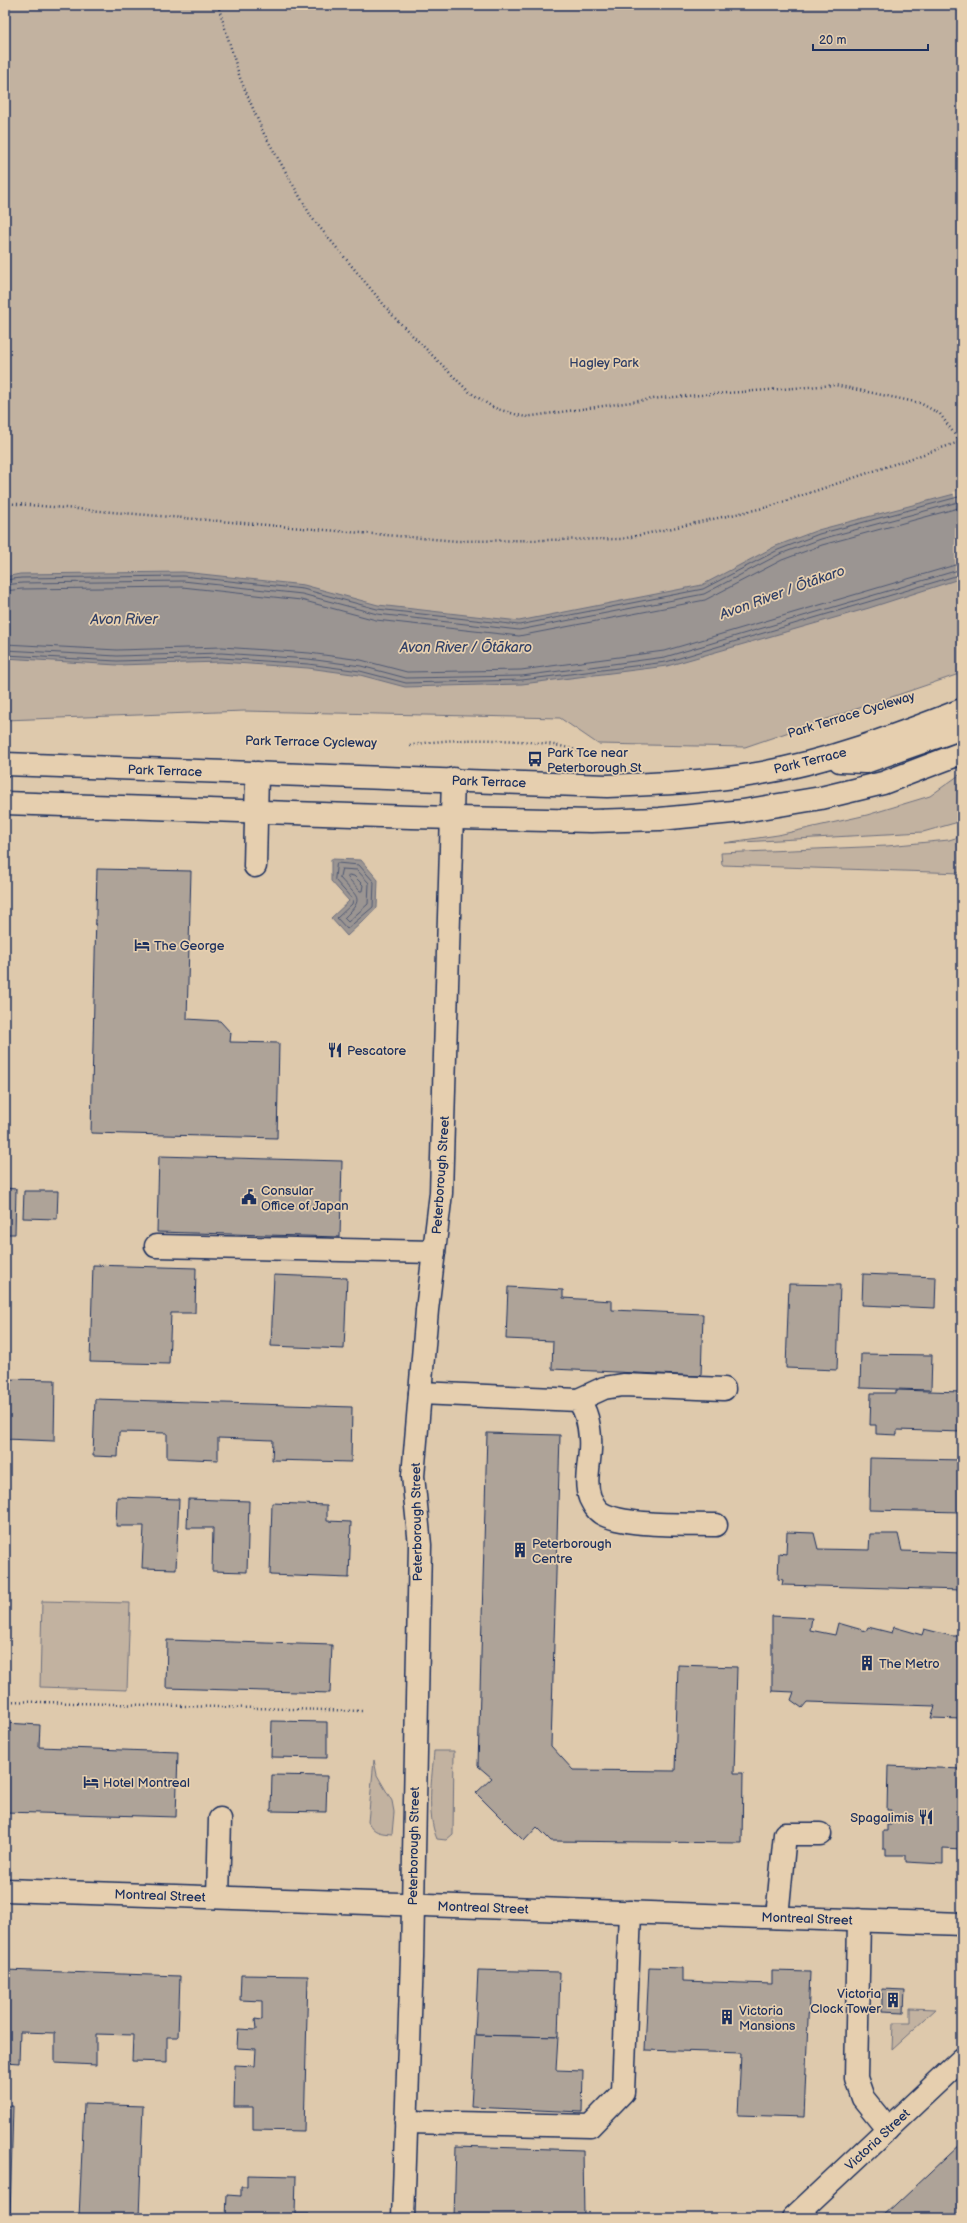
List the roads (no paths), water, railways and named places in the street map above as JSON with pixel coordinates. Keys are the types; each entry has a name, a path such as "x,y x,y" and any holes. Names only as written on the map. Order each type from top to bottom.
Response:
{"street":[{"name":"Park Terrace","path":"5,764 257,774 453,779 607,786 654,784 757,774 817,761 859,748 962,710"},
{"path":"817,761 865,762 962,728"},
{"path":"5,803 633,821 743,811 853,791 909,774 962,753"},
{"path":"255,866 257,774"},
{"name":"Peterborough Street","path":"403,2218 420,1545 413,1476 420,1393 441,1193 453,779"},
{"path":"156,1246 434,1252"},
{"path":"420,1393 578,1400 604,1388 623,1385 724,1389"},
{"path":"578,1400 582,1405 589,1426 591,1450 588,1488 590,1498 596,1509 613,1518 661,1524 716,1525"},
{"path":"218,1897 220,1819"},
{"path":"777,1917 785,1834 820,1834"},
{"name":"Montreal Street","path":"5,1890 962,1924"},
{"path":"406,2122 590,2126 623,2092 630,1912"},
{"path":"859,1920 856,2078 863,2098 888,2129"},
{"name":"Victoria Street","path":"793,2218 962,2059"}],"water":[{"name":"Avon River","path":"962,492 962,578 869,608 667,666 522,684 405,687 360,675 308,668 221,662 117,665 5,658 5,577 20,574 183,572 304,585 378,605 519,621 702,585 776,546 818,530"},
{"path":"331,859 361,860 378,880 377,908 347,936 331,918 349,901 331,881"}],"place":[{"name":"Park Tce near Peterborough St","path":"535,759"},
{"name":"The George","path":"142,945"},
{"name":"Pescatore","path":"335,1050"},
{"name":"Consular Office of Japan","path":"249,1197"},
{"name":"Peterborough Centre","path":"520,1550"},
{"name":"The Metro","path":"867,1663"},
{"name":"Hotel Montreal","path":"91,1782"},
{"name":"Spagalimis","path":"926,1817"},
{"name":"Victoria Clock Tower","path":"893,2000"},
{"name":"Victoria Mansions","path":"727,2017"}],"park label":[{"name":"Hagley Park","path":"604,362"}],"water label":[{"name":"Avon River / Ōtākaro","path":"782,592"},
{"name":"Avon River / Ōtākaro","path":"466,647"}]}
